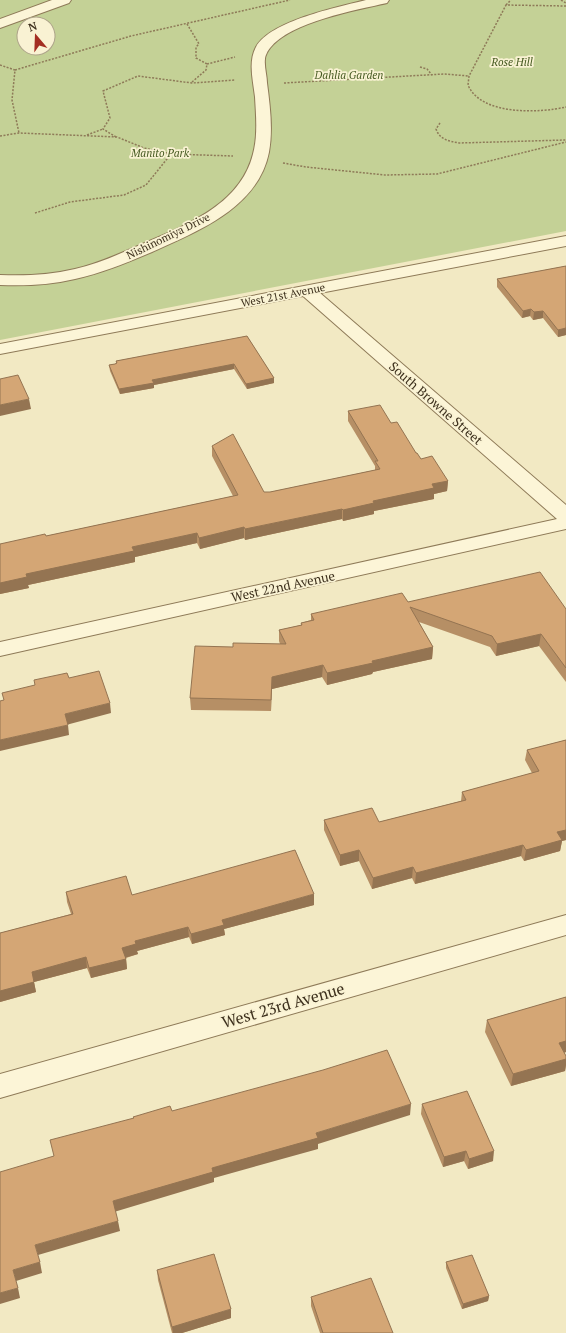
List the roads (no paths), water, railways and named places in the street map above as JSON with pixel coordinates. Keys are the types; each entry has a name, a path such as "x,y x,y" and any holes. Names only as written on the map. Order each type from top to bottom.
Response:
{"street":[{"path":"0,24 64,0"},
{"name":"Nishinomiya Drive","path":"0,280 38,280 86,272 108,265 207,218 232,201 248,183 260,158 264,138 259,54 267,41 295,26 321,16 382,0"},
{"name":"West 21st Avenue","path":"0,349 566,241"},
{"name":"South Browne Street","path":"306,290 566,516"},
{"name":"West 22nd Avenue","path":"0,649 566,523"},
{"name":"West 23rd Avenue","path":"0,1086 566,925"}],"park label":[{"name":"Rose Hill","path":"512,62"},
{"name":"Dahlia Garden","path":"349,75"},
{"name":"Manito Park","path":"160,153"}]}
